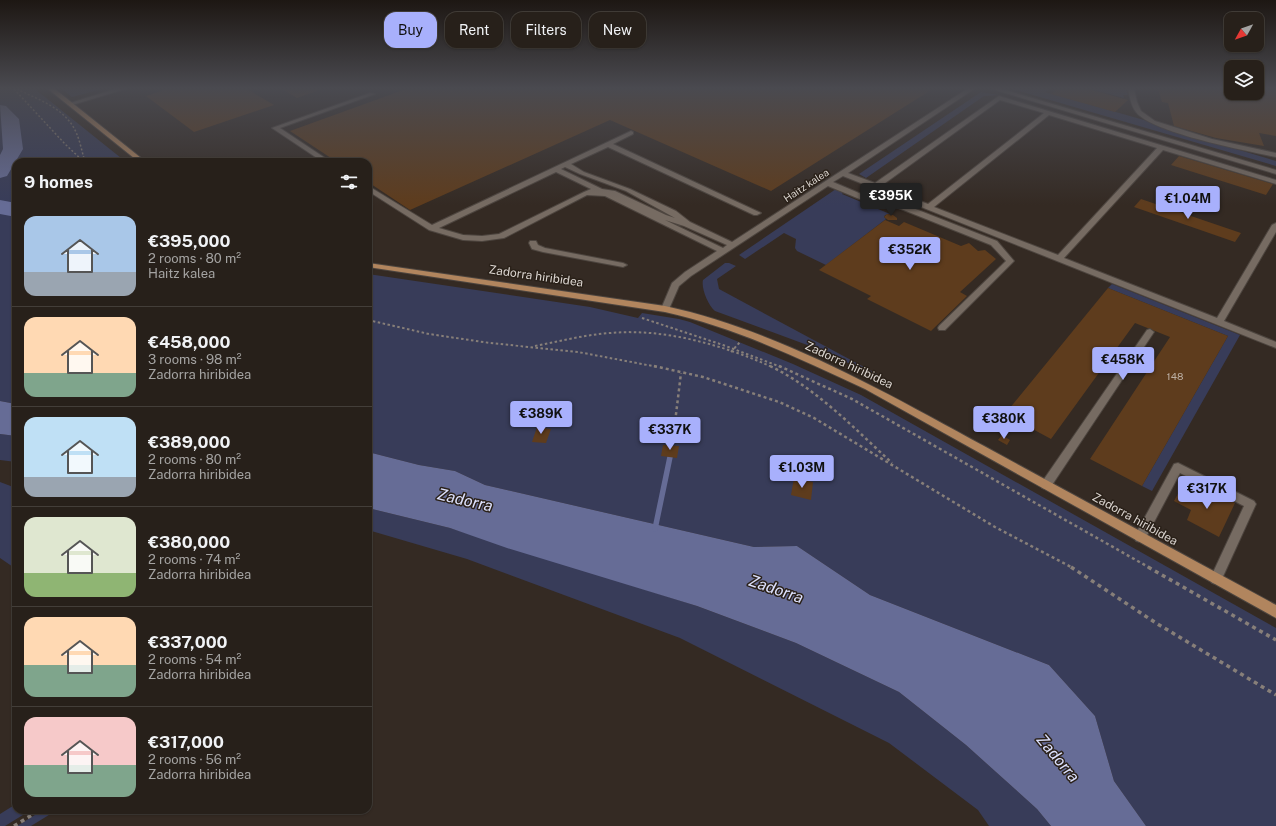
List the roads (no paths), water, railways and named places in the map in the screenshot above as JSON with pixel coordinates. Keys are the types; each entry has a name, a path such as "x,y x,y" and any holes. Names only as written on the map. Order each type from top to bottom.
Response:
{"main road":[{"path":"100,128 138,158"},
{"name":"Zadorra hiribidea","path":"372,266 665,309 686,313 731,329 841,374 910,409 1276,612"}],"street":[{"path":"276,128 275,128 322,158"},
{"name":"Haitz kalea","path":"665,309 675,285 688,274 912,128"},
{"path":"876,186 958,128"},
{"path":"929,207 1030,128"},
{"path":"1097,128 1276,182"},
{"path":"1126,128 1276,172"},
{"path":"1170,128 1210,141 1276,155"},
{"path":"432,228 631,133"},
{"path":"607,144 757,213"},
{"path":"1058,259 1162,147"},
{"path":"565,164 628,190 673,213 687,224"},
{"path":"556,169 601,193 723,251"},
{"path":"843,173 1276,345"},
{"path":"594,177 602,183 605,189 601,193"},
{"path":"828,183 865,198 882,199 994,243 1010,261 942,328"},
{"path":"372,190 441,233 476,239 487,239 501,236 586,193 613,192 664,217 687,224 733,245"},
{"path":"1219,323 1276,226"},
{"path":"533,243 535,247 543,250 622,265"},
{"path":"1046,484 1150,332"},
{"path":"1140,536 1178,467 1250,504 1216,579"}],"water":[{"path":"0,401 12,403 12,436 0,434"},
{"name":"Zadorra","path":"372,453 419,465 455,471 485,485 754,547 797,546 870,595 1049,665 1095,716 1114,781 1146,826 1051,826 1037,809 966,745 899,692 796,643 697,606 507,548 450,528 372,509"}],"waterway":[{"path":"0,172 13,149 11,128"},
{"path":"0,207 12,209"},
{"path":"655,529 670,457"}]}
